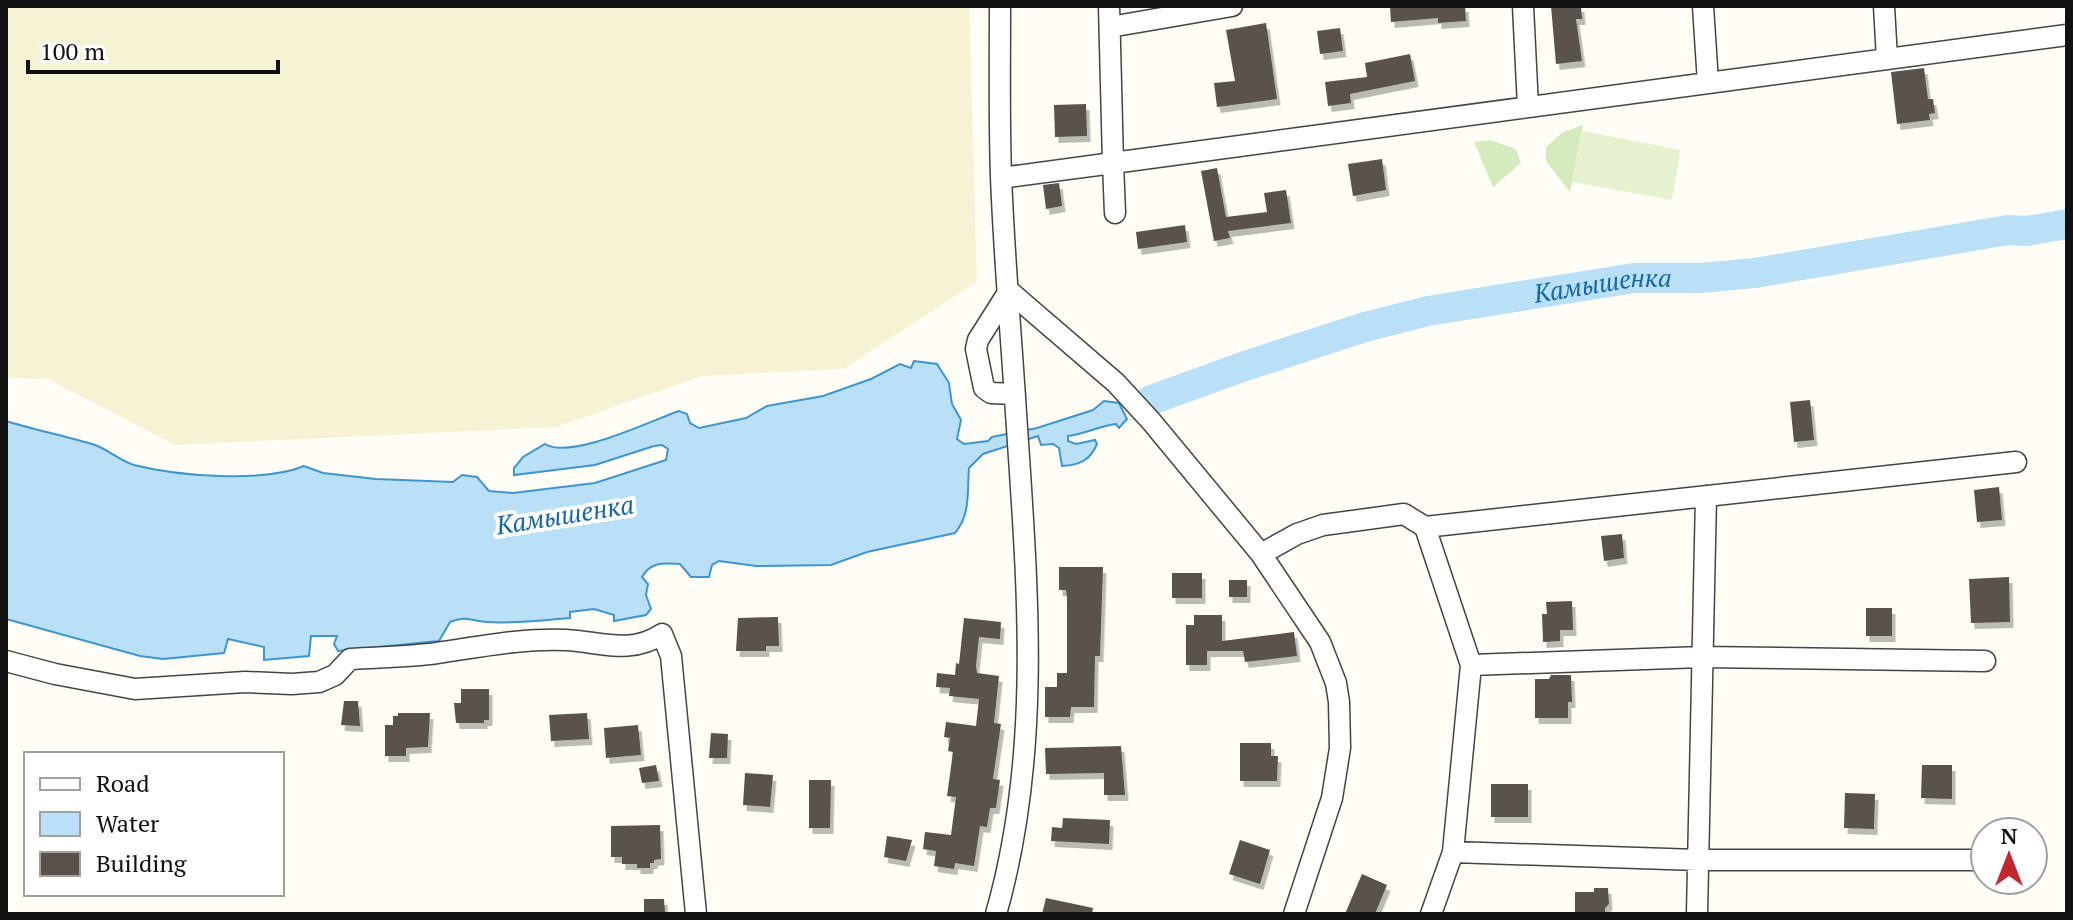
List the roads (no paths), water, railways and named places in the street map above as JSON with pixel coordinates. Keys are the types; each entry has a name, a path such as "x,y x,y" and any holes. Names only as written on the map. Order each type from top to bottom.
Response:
{"street":[{"path":"996,914 1022,775 1028,713 1029,647 1001,178 1000,6"},
{"path":"1109,6 1115,213"},
{"path":"1110,27 1232,6"},
{"path":"1523,6 1528,107"},
{"path":"1703,6 1708,83"},
{"path":"1884,6 1887,59"},
{"path":"1001,178 2067,35"},
{"path":"1009,291 978,340 976,349 984,388 991,393 1015,394"},
{"path":"1009,291 1116,383 1207,486 1261,554 1320,642 1330,664 1339,702 1340,748 1337,775 1321,836 1294,914"},
{"path":"1261,554 1297,534 1323,525 1404,514 1425,527 2016,462"},
{"path":"1697,914 1706,496"},
{"path":"1425,527 1471,665 1453,852 1431,914"},
{"path":"6,661 135,689 245,682 292,684 319,682 335,675 350,659 434,654 481,645 564,640 632,647 647,644 662,634 671,656 696,914"},
{"path":"1471,665 1702,657 1985,661"},
{"path":"1453,852 1698,860 1969,860"}],"water":[{"path":"914,361 937,364 949,383 952,404 961,420 957,439 964,444 1037,428 1093,410 1104,401 1119,403 1127,419 1119,428 1116,424 1068,436 1068,441 1076,444 1095,440 1097,444 1087,458 1074,465 1062,466 1059,448 1053,444 1041,445 1038,436 983,454 969,468 966,510 955,533 867,552 831,565 756,566 719,561 712,565 709,577 691,577 680,564 658,564 649,568 642,577 648,584 646,595 651,609 646,615 614,621 614,615 594,609 570,612 570,618 528,622 461,619 450,622 439,641 338,651 334,644 337,636 311,636 309,656 264,660 264,647 228,639 224,653 163,659 140,656 6,619 6,421 95,445 134,465 173,472 220,476 266,475 304,466 323,473 376,479 453,482 462,475 477,477 489,491 513,493 595,483 666,460 668,449 662,445 654,446 595,465 514,475 514,468 523,457 545,444 557,448 591,443 679,411 687,414 690,423 699,428 746,418 767,406 823,396 871,379 900,364 911,368"}],"waterway":[{"name":"Камышенка","path":"1151,400 1365,327 1428,311 1634,278 1701,278 1755,273 2008,230 2027,231 2067,224"}]}
